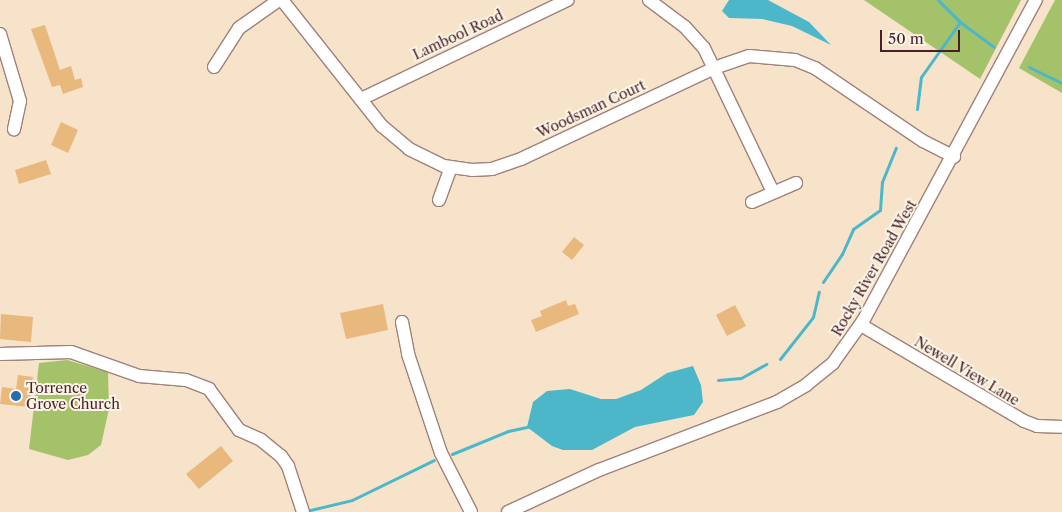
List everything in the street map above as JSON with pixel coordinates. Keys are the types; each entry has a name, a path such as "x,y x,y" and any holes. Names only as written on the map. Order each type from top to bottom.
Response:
{"street":[{"path":"214,67 239,28 280,0"},
{"name":"Woodsman Court","path":"280,0 382,126 409,149 451,167 492,169 521,159 714,68 749,56 795,60 830,77 924,141 954,157"},
{"name":"Lambool Road","path":"361,99 568,0"},
{"path":"649,0 694,34 714,68 773,192"},
{"name":"Rocky River Road West","path":"508,512 599,470 790,395 833,364 861,325 954,157 1036,0"},
{"path":"0,34 20,101 14,129"},
{"path":"439,200 451,167"},
{"path":"752,202 796,183"},
{"path":"402,322 410,360 441,453 471,512"},
{"name":"Newell View Lane","path":"861,325 1024,421 1037,426 1062,427"},
{"path":"0,354 71,352 139,376 186,380 209,390 239,430 261,440 281,456 288,466 301,507"}],"green space":[{"path":"864,0 1021,0 980,79"},
{"path":"1055,0 1062,0 1062,93 1019,68"},
{"path":"67,360 108,372 109,409 101,445 88,455 68,460 29,449 39,363"}],"water":[{"path":"729,0 768,0 809,22 831,45 792,26 762,19 729,18 722,11"},
{"path":"693,366 701,385 703,402 694,415 635,427 592,450 563,450 552,446 527,427 533,402 547,391 570,389 601,399 616,399 641,390 667,373"}],"building":[{"path":"45,25 60,70 71,66 75,80 81,78 83,87 63,94 60,85 52,87 31,29"},
{"path":"61,122 78,130 68,153 51,145"},
{"path":"46,160 51,174 19,184 15,170"},
{"path":"574,237 584,245 572,260 562,252"},
{"path":"566,300 568,306 575,304 579,314 536,332 531,320 542,316 540,311"},
{"path":"383,304 388,330 346,339 340,313"},
{"path":"735,305 746,326 727,336 716,315"},
{"path":"1,314 33,317 31,342 0,339"},
{"name":"Torrence Grove Church","path":"18,375 33,377 29,407 0,404 2,387 16,389"},
{"path":"221,446 233,461 199,489 186,474"}],"waterway":[{"path":"938,0 960,22 994,47"},
{"path":"917,109 921,77 960,22"},
{"path":"1029,67 1062,83"},
{"path":"823,282 842,254 853,229 880,210 882,182 896,148"},
{"path":"780,359 813,317 819,292"},
{"path":"718,380 741,378 766,364"},
{"path":"452,454 508,431 531,426"},
{"path":"306,511 352,500 434,460"}],"place":[{"name":"Torrence Grove Church","path":"16,396"}]}
